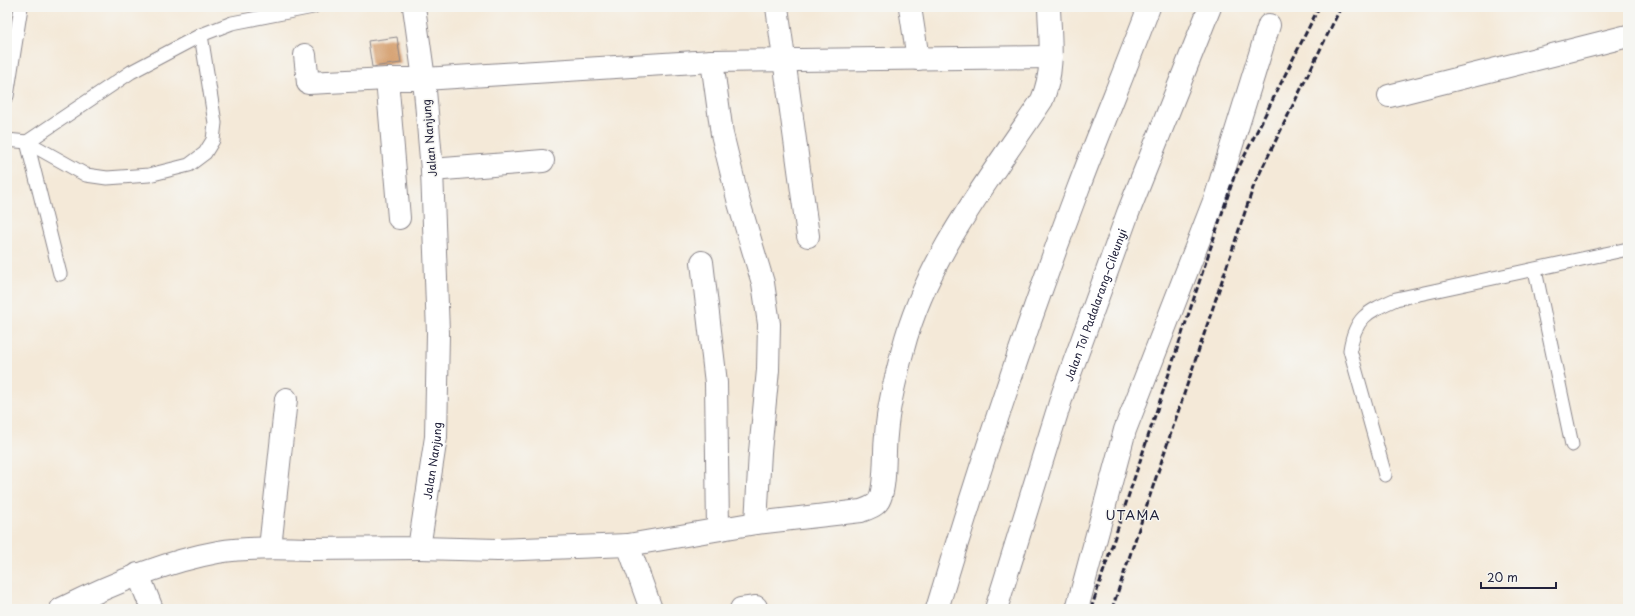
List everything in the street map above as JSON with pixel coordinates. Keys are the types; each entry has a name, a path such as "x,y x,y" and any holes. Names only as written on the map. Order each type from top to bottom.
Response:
{"main road":[{"name":"Jalan Nanjung","path":"414,7 424,79 432,170 438,333 436,437 419,548"},
{"path":"777,7 808,236"},
{"path":"910,7 918,59"},
{"path":"62,609 96,592 138,574 174,562 220,551 270,548 419,548 498,550 628,545 756,523 861,511 876,505 880,499 882,489 886,434 894,388 904,347 916,308 937,262 966,213 1042,100 1048,85 1050,71 1049,7"},
{"path":"937,609 965,517 1018,356 1078,190 1149,7"},
{"name":"Jalan Tol Padalarang–Cileunyi","path":"996,609 1063,392 1128,214 1210,7"},
{"path":"1077,609 1125,430 1216,196 1269,25"},
{"path":"1389,96 1628,36"},
{"path":"304,55 308,83 387,79 424,79 712,60 1050,57"},
{"path":"712,60 722,134 739,203 763,283 769,324 768,370 760,452 756,523"},
{"path":"387,79 399,218"},
{"path":"432,170 543,161"},
{"path":"702,262 716,383 718,529"},
{"path":"270,548 286,399"},
{"path":"628,545 652,609"},
{"path":"138,574 152,609"}],"lane":[{"path":"27,142 131,72 201,35 232,23 313,7"},
{"path":"7,96 24,8"},
{"path":"7,140 27,142 86,175 106,178 149,175 189,165 205,153 213,140 215,123 201,35"},
{"path":"27,142 60,274"},
{"path":"1384,475 1350,350 1352,336 1365,315 1396,299 1628,249"},
{"path":"1535,270 1572,445"}],"building":[{"path":"397,37 401,63 372,67 368,41"}],"railway":[{"path":"1091,609 1234,177 1319,7"},
{"path":"1112,609 1254,185 1341,7"}],"district":[{"name":"UTAMA","path":"1133,514"}]}
